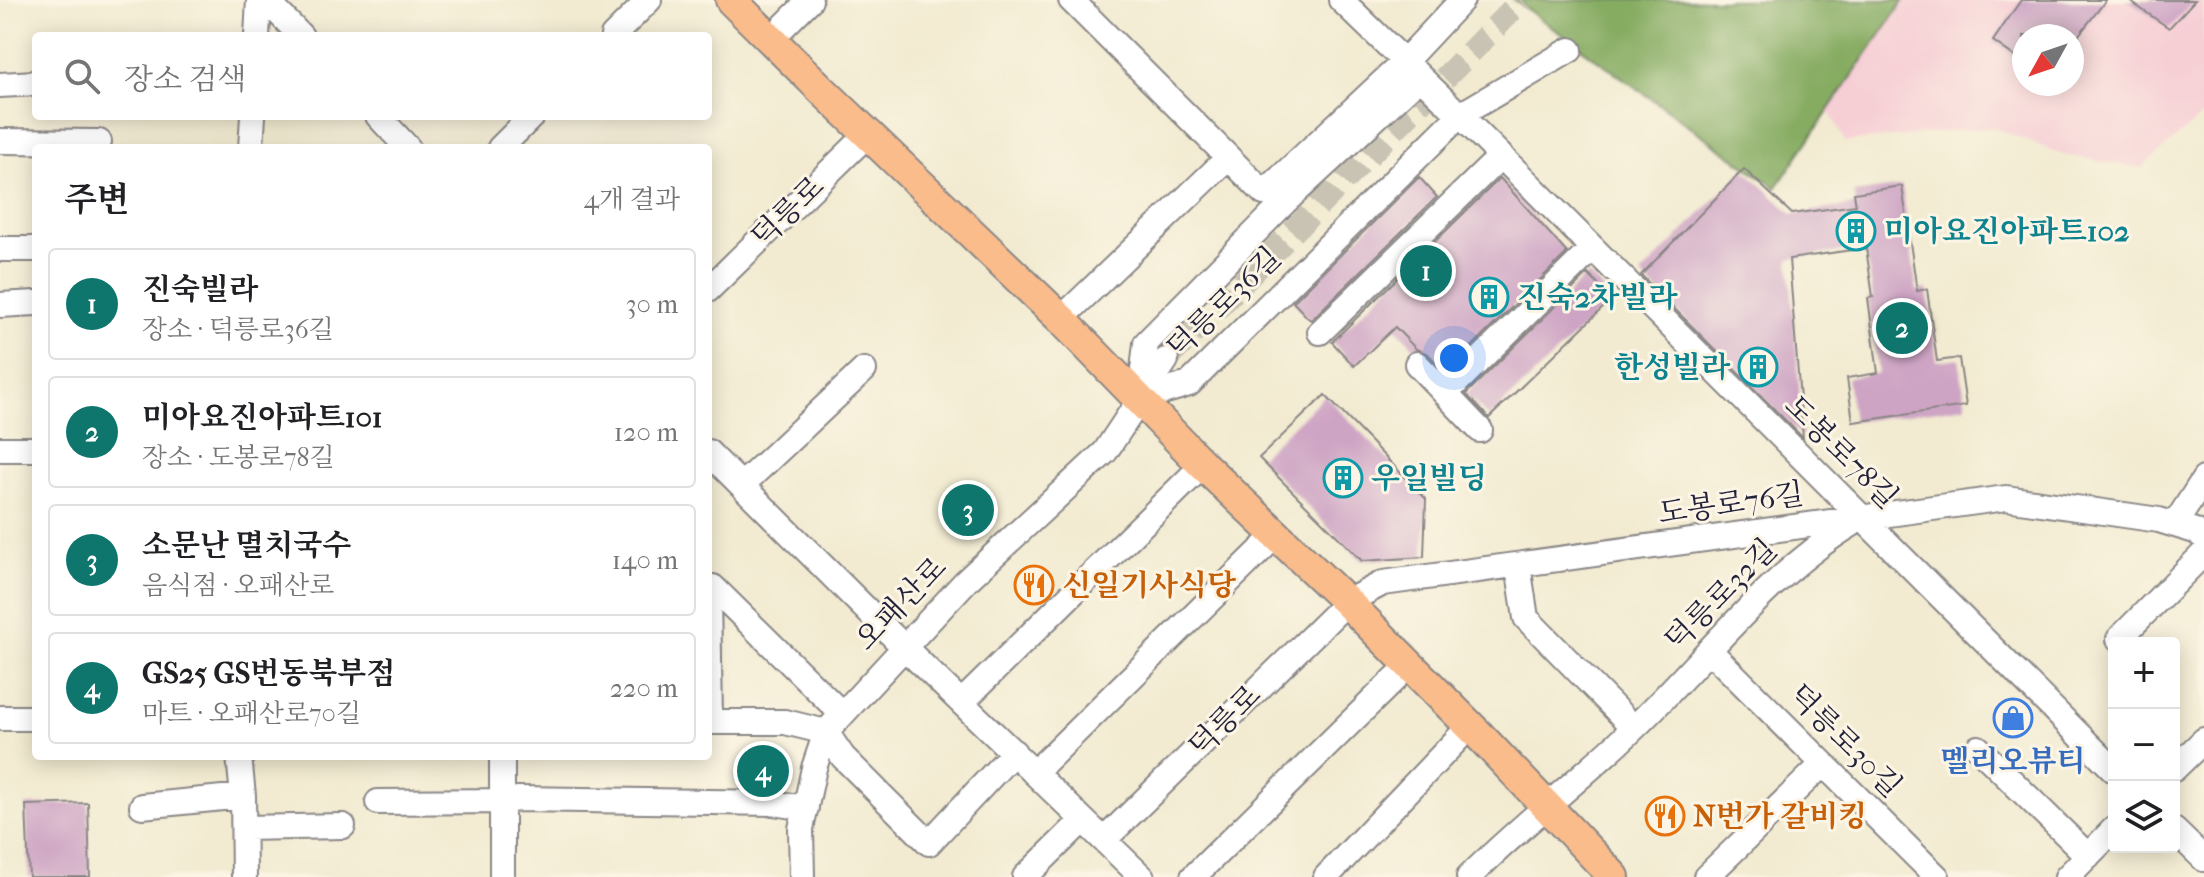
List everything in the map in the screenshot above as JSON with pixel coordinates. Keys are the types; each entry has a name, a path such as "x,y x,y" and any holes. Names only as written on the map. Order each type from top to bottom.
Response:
{"main road":[{"path":"731,0 1061,319 1275,536 1347,602 1614,877"}],"street":[{"path":"257,32 259,0"},
{"path":"266,0 297,32"},
{"path":"617,32 649,0"},
{"path":"771,39 810,0"},
{"path":"1071,0 1264,193 1412,69 1462,0"},
{"name":"도봉로78길","path":"1341,0 1460,115 2108,764"},
{"name":"덕릉로36길","path":"1412,69 1146,343 1139,399 1189,384 1460,115 1570,50"},
{"path":"0,85 32,83"},
{"path":"251,144 253,120"},
{"path":"382,120 404,144"},
{"path":"504,144 528,120"},
{"name":"덕릉로","path":"712,286 868,134"},
{"path":"0,141 99,142"},
{"path":"1320,332 1501,156"},
{"path":"1061,319 1228,158"},
{"path":"1446,393 1593,248"},
{"path":"0,249 32,249"},
{"path":"0,305 32,303"},
{"name":"오패산로","path":"802,877 801,829 814,768 834,723 965,582 1105,452 1166,360"},
{"path":"1417,364 1480,430"},
{"path":"742,485 864,370"},
{"path":"0,449 32,449"},
{"path":"712,456 1142,877"},
{"path":"962,702 1203,465"},
{"path":"2175,524 2204,479"},
{"name":"도봉로76길","path":"1347,602 1383,583 2006,498 2175,524 2204,537"},
{"name":"덕릉로32길","path":"1547,807 1634,728 1816,546 1862,518"},
{"path":"1034,773 1275,536"},
{"path":"2121,637 2204,553"},
{"path":"1518,565 1526,618 1634,728"},
{"path":"712,588 834,723 843,757 929,843 1014,752"},
{"name":"덕릉로","path":"1104,840 1347,602"},
{"name":"덕릉로30길","path":"1709,650 1937,877"},
{"path":"1193,877 1409,665"},
{"path":"0,718 32,718"},
{"path":"712,722 834,723"},
{"path":"1326,877 1470,726"},
{"path":"2180,763 2204,740"},
{"path":"1978,748 2088,856"},
{"path":"239,760 244,877"},
{"path":"502,760 502,877"},
{"path":"1706,877 1823,764"},
{"path":"142,806 243,796"},
{"path":"378,802 519,799 773,803 806,808"},
{"path":"1469,877 1506,840 1547,807"},
{"path":"1025,877 1083,820"},
{"path":"244,828 343,826"},
{"path":"2067,877 2108,835"},
{"path":"2180,836 2204,859"}],"shaded area":[{"path":"1904,0 2204,0 2204,114 2141,168 2063,155 1992,127 1845,142 1829,111"}],"green space":[{"path":"1514,0 1904,0 1776,188"}],"building":[{"path":"2021,0 2106,0 2084,28 2084,24 2012,24 2012,54 1993,41"},
{"path":"2128,0 2195,0 2169,28"},
{"path":"1744,169 1792,214 1856,205 1854,193 1902,186 1917,291 1927,289 1937,361 1959,358 1966,406 1853,422 1847,378 1878,373 1868,298 1873,297 1866,248 1789,259 1803,438 1641,275"},
{"path":"1419,177 1437,197 1311,320 1308,318 1293,302"},
{"path":"1500,178 1567,253 1446,372 1428,354 1416,349 1395,327 1354,366 1332,342"},
{"name":"진숙2차빌라","path":"1588,274 1612,299 1489,418 1466,394"},
{"name":"우일빌딩","path":"1325,395 1426,499 1424,557 1362,561 1259,458"},
{"path":"88,803 90,877 29,877 26,805"}],"tunnel":[{"path":"1166,360 1522,0"}],"place":[{"name":"미아요진아파트102","path":"1856,231"},
{"name":"진숙빌라","path":"1426,271"},
{"name":"진숙2차빌라","path":"1489,297"},
{"name":"미아요진아파트101","path":"1902,328"},
{"name":"한성빌라","path":"1758,367"},
{"name":"우일빌딩","path":"1343,478"},
{"name":"소문난 멸치국수","path":"968,510"},
{"name":"신일기사식당","path":"1034,585"},
{"name":"멜리오뷰티","path":"2013,718"},
{"name":"GS25 GS번동북부점","path":"763,771"},
{"name":"N번가 갈비킹","path":"1665,816"}]}
